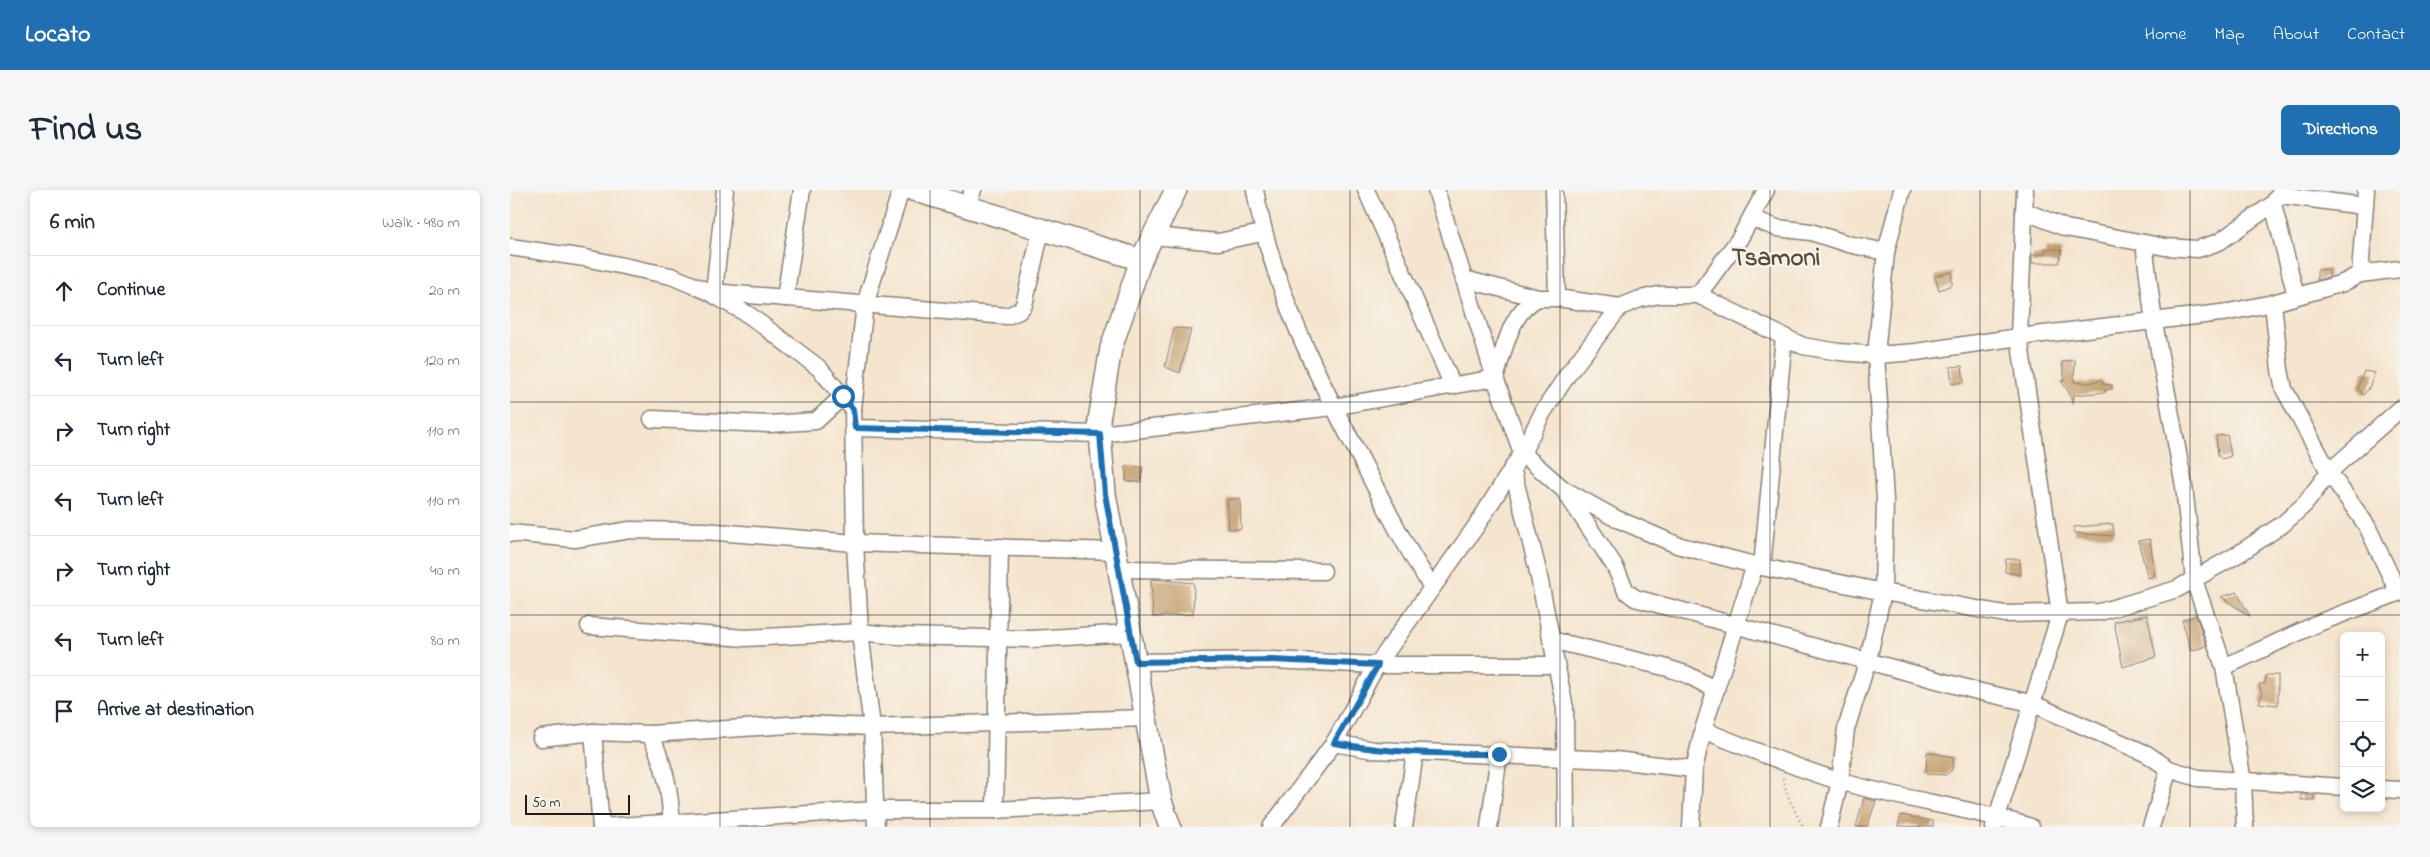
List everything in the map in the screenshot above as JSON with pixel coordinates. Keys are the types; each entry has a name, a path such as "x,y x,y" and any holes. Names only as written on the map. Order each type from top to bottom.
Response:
{"main road":[{"path":"913,190 969,199 1041,230 1141,260"},
{"path":"1170,827 1161,801 1105,494 1099,420 1111,348 1141,260 1176,190"}],"street":[{"path":"711,292 725,190"},
{"path":"785,298 802,190"},
{"path":"652,419 769,424 816,421 848,402 865,304 901,190"},
{"path":"1255,190 1262,233 1290,312 1333,407 1412,557 1432,587"},
{"path":"1366,190 1453,386"},
{"path":"1436,190 1495,378 1522,453 1563,489 1615,518 1677,545 1759,566 1883,592 2005,614 2100,612 2177,589 2283,524 2305,504 2329,472 2400,409"},
{"path":"1554,190 1557,298"},
{"path":"1698,295 1740,238 1766,190"},
{"path":"1829,827 1840,781 1846,729 1868,660 1883,592 1885,500 1876,355 1886,252 1902,190"},
{"path":"1996,822 2031,703 2060,614 2019,337 2025,190"},
{"path":"2024,211 2066,228 2144,243 2198,248 2219,242 2278,196 2364,198 2360,274"},
{"path":"2278,196 2296,296"},
{"path":"1751,218 1777,228 1811,232 1848,244 1886,252"},
{"path":"711,292 1007,316 1019,311 1024,305 1041,230"},
{"path":"1153,236 1218,242 1262,233"},
{"path":"2144,243 2154,322 2184,486 2194,580 2224,667 2243,782 2245,827"},
{"path":"510,247 585,258 672,276 711,292 749,315 820,368 848,402 855,428 855,542 860,632 872,727 876,827"},
{"path":"1464,279 1538,298 1557,298 1620,307 1640,299 1659,295 1698,295 1803,346 1876,355 1916,352 2019,337 2229,312 2274,303 2343,282 2360,274 2400,269"},
{"path":"1495,378 1515,317 1526,304 1538,298"},
{"path":"2224,667 2321,622 2399,592 2367,526 2329,472 2284,389 2280,370 2274,303"},
{"path":"1271,827 1334,743 1378,665 1477,525 1522,453 1543,412 1568,374 1620,307"},
{"path":"1690,827 1694,769 1704,730 1737,626 1759,566 1784,338"},
{"path":"855,428 1100,434 1333,407 1495,378"},
{"path":"1512,468 1537,567 1564,708 1566,827"},
{"path":"1563,489 1614,566 1630,595 1981,692 2031,703 2147,754 2169,769 2198,778 2340,787"},
{"path":"510,533 575,540 630,530 704,531 855,542 1000,547 1117,560 1323,571"},
{"path":"995,810 1000,547"},
{"path":"590,626 745,638 860,632 898,636 1032,640 1130,633"},
{"path":"1551,640 1664,667 1686,674 1716,690"},
{"path":"1136,662 1272,660 1378,665 1556,665"},
{"path":"541,738 594,732 650,734 804,724 872,727 1146,718"},
{"path":"1704,730 1779,760 1840,781 1996,822 2031,827"},
{"path":"594,732 601,827 672,825 875,810 995,810 1161,801"},
{"path":"650,734 663,761 669,788 672,825"},
{"path":"1334,743 1374,750 1415,753 1499,754 1615,760 1694,769"},
{"path":"1404,827 1415,753"},
{"path":"1489,827 1499,754"},
{"path":"2151,827 2169,769"},
{"path":"2385,789 2400,790"}],"path":[{"path":"1779,760 1788,797 1803,827"}],"building":[{"path":"2046,248 2062,250 2059,263 2032,263 2032,255 2045,254"},
{"path":"2329,269 2329,277 2317,280 2317,270"},
{"path":"1952,272 1952,285 1939,290 1935,276"},
{"path":"1174,328 1191,329 1180,373 1165,367"},
{"path":"2075,360 2074,382 2089,383 2102,380 2103,384 2112,385 2112,389 2105,390 2106,392 2074,395 2073,404 2068,391 2061,381 2065,381 2062,362"},
{"path":"1962,366 1964,382 1952,384 1950,367"},
{"path":"2364,371 2375,373 2368,390 2363,395 2358,387"},
{"path":"2227,435 2231,456 2222,459 2218,455 2216,436"},
{"path":"1126,466 1143,467 1141,482 1126,481"},
{"path":"1240,498 1241,529 1229,529 1227,500"},
{"path":"2113,524 2114,536 2074,533 2074,527"},
{"path":"2150,539 2155,576 2148,578 2138,541"},
{"path":"2006,559 2020,559 2021,575 2005,572"},
{"path":"1151,579 1194,583 1193,614 1153,617"},
{"path":"2237,592 2250,616 2221,597"},
{"path":"2147,615 2156,657 2123,667 2114,622"},
{"path":"2196,615 2206,646 2191,651 2182,620"},
{"path":"2266,675 2278,675 2278,705 2259,703 2262,694 2259,684 2265,684"},
{"path":"1927,752 1954,757 1952,770 1946,775 1926,774"},
{"path":"2301,794 2314,795 2314,800 2301,800"},
{"path":"1864,798 1876,801 1867,827 1856,827"},
{"path":"1901,815 1933,821 1933,827 1898,826"}],"district":[{"name":"Tsamoni","path":"1776,259"}],"route":[{"path":"843,396 853,409 855,428 1100,434 1105,494 1136,662 1272,660 1378,665 1334,743 1374,750 1415,753 1499,754"}]}
